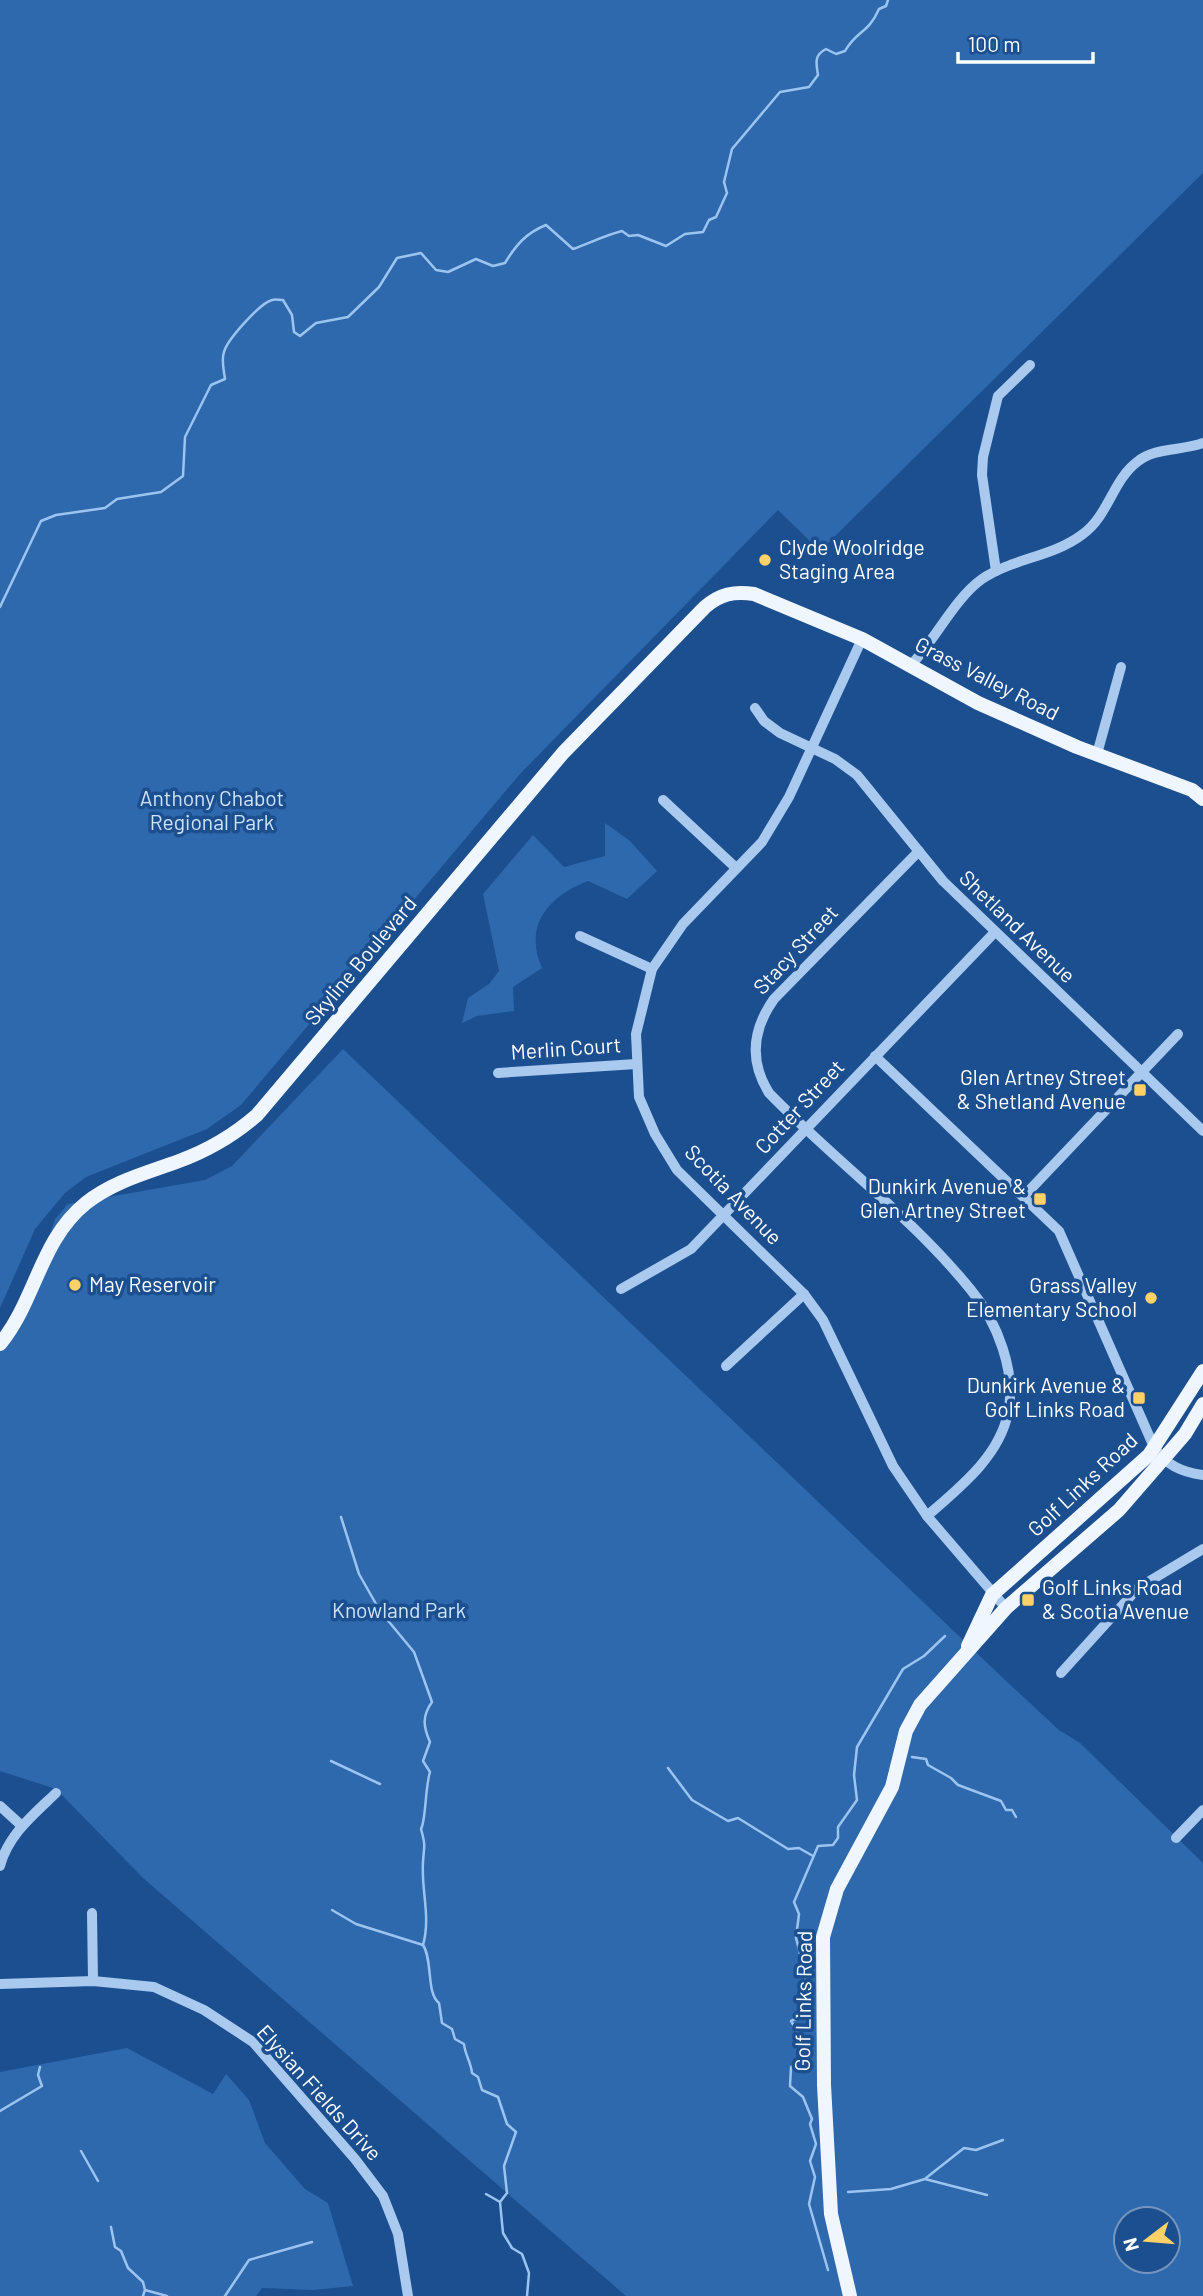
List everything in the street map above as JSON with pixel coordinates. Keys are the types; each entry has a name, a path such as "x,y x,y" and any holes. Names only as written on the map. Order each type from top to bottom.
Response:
{"main road":[{"name":"Skyline Boulevard","path":"0,1344 15,1322 50,1245 72,1215 101,1192 119,1183 214,1146 257,1115 589,723 713,601 731,593 754,594"},
{"name":"Grass Valley Road","path":"754,594 862,639 978,703 1097,754 1192,790 1203,799"},
{"name":"Golf Links Road","path":"962,1656 992,1595 1096,1505 1154,1447 1203,1371"},
{"name":"Golf Links Road","path":"850,2296 831,2214 824,2085 823,1937 837,1889 892,1787 906,1731 920,1705 1006,1608 1119,1510 1185,1434 1203,1404"}],"street":[{"path":"996,571 982,475 984,457 998,396 1030,365"},
{"path":"911,665 967,594 996,571 1059,549 1085,533 1099,518 1121,480 1137,462 1150,455 1203,443"},
{"name":"Scotia Avenue","path":"862,639 789,797 762,842 683,923 652,969 636,1034 639,1097 655,1134 677,1170 804,1294 823,1320 892,1466 927,1516 992,1595 1006,1608"},
{"path":"1097,754 1121,667"},
{"name":"Shetland Avenue","path":"755,708 764,721 780,733 835,759 857,775 943,881 994,933 1203,1131"},
{"path":"663,800 735,867"},
{"name":"Stacy Street","path":"919,851 774,999 758,1026 754,1045 760,1079 769,1093 805,1130 931,1246 973,1291 995,1332 1011,1376 1008,1414 994,1447 965,1482 927,1516"},
{"name":"Cotter Street","path":"621,1289 691,1249 994,933"},
{"path":"580,936 652,969"},
{"path":"1024,1196 1178,1034"},
{"path":"875,1056 1059,1231 1154,1447 1163,1461 1203,1475"},
{"name":"Merlin Court","path":"498,1073 636,1064"},
{"path":"726,1366 804,1294"},
{"path":"1061,1673 1138,1588 1203,1549"},
{"path":"0,1866 4,1851 22,1826 56,1793"},
{"path":"0,1807 22,1826"},
{"path":"1176,1838 1203,1810"},
{"path":"92,1913 93,1981"},
{"name":"Elysian Fields Drive","path":"0,1984 93,1981 154,1987 204,2010 253,2042 355,2159 383,2196 398,2234 408,2296"}],"green space":[{"name":"Anthony Chabot Regional Park","path":"0,0 1203,0 1203,173 820,551 778,510 520,774 241,1105 207,1129 86,1177 65,1193 35,1229 0,1308"},
{"path":"605,823 630,841 657,871 627,899 588,881 562,895 543,914 538,926 537,953 542,968 513,987 514,1011 477,1016 462,1023 468,998 489,984 499,971 483,894 533,835 564,867 605,856"},
{"name":"Knowland Park","path":"343,1049 1003,1678 1059,1730 1080,1743 1203,1863 1203,2296 626,2296 143,1878 56,1789 0,1771 0,1338 44,1252 55,1219 68,1204 205,1180 232,1166"},
{"path":"127,2048 213,2094 226,2074 249,2100 265,2143 305,2189 328,2203 353,2286 313,2290 262,2288 256,2296 0,2296 0,2072"}],"waterway":[{"path":"0,607 41,521 56,515 105,508 117,499 161,492 183,476 185,437 211,385 225,379 223,358 226,346 245,323 267,303 283,300 292,315 294,332 300,336 316,323 348,317 379,287 397,258 421,253 436,270 448,272 476,259 493,266 505,263 522,240 546,225 573,249 622,231 629,236 638,235 666,246 685,234 703,232 709,220 716,217 727,193 724,182 732,149 780,92 809,87 818,75 816,63 819,54 826,49 836,54 845,51 871,23 879,9 886,6 888,0"},
{"path":"341,1517 359,1574 380,1611 414,1652 432,1702 425,1717 430,1742 423,1761 430,1772 421,1829 424,1843 426,1914 423,1945"},
{"path":"828,2270 809,2204 815,2177 810,2161 816,2144 810,2124 812,2119 803,2097 790,2086 791,2067 799,2061 801,2038 791,2021 806,2014 805,1973 796,1938 799,1914 794,1902 818,1846 833,1845 838,1838 838,1827 857,1800 854,1775 857,1747 903,1669 924,1656 945,1636"},
{"path":"912,1757 926,1759 928,1765 958,1785 1001,1801 1006,1810 1012,1810 1016,1817"},
{"path":"331,1761 380,1784"},
{"path":"668,1768 692,1800 728,1821 738,1818 788,1849 799,1848 813,1856"},
{"path":"332,1910 356,1924 423,1945"},
{"path":"423,1945 428,1959 432,1992 439,2003 442,2023 452,2029 455,2039 464,2044 472,2073 478,2077 482,2090 498,2097 507,2124 516,2132 504,2166 507,2193 500,2202 503,2233 512,2248 522,2254 529,2273 527,2296"},
{"path":"0,2111 42,2086 38,2075 40,2067"},
{"path":"926,2178 964,2148 976,2150 1003,2140"},
{"path":"81,2151 98,2181"},
{"path":"848,2192 891,2189 925,2179 987,2195"},
{"path":"486,2194 500,2202"},
{"path":"111,2227 115,2247 121,2251 128,2268 143,2282 143,2296"},
{"path":"225,2296 249,2260 312,2242"},
{"path":"145,2290 167,2296"}],"place":[{"name":"Clyde Woolridge Staging Area","path":"765,560"},
{"name":"Glen Artney Street & Shetland Avenue","path":"1140,1090"},
{"name":"Dunkirk Avenue & Glen Artney Street","path":"1040,1199"},
{"name":"May Reservoir","path":"75,1285"},
{"name":"Grass Valley Elementary School","path":"1151,1298"},
{"name":"Dunkirk Avenue & Golf Links Road","path":"1139,1398"},
{"name":"Golf Links Road & Scotia Avenue","path":"1028,1600"}]}
